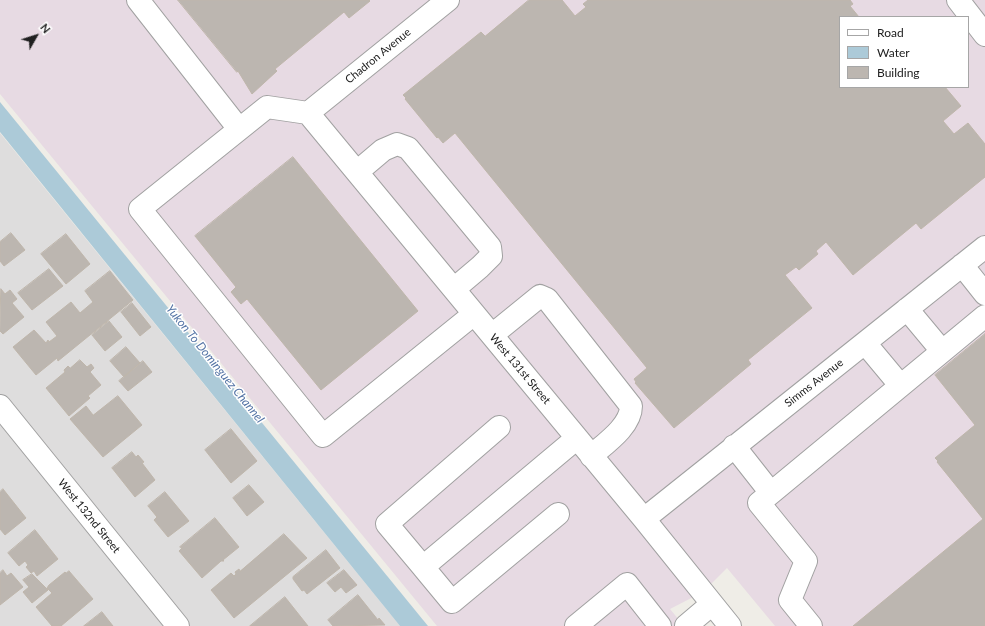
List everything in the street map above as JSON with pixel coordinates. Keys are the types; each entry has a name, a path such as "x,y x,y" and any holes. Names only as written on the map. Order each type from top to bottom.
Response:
{"street":[{"path":"138,0 239,129"},
{"path":"958,0 985,35"},
{"name":"Chadron Avenue","path":"308,113 437,3"},
{"path":"308,113 267,107 140,209 324,436 474,314"},
{"name":"West 131st Street","path":"308,113 644,519 730,626"},
{"path":"357,172 383,150 397,144 408,148 490,247 491,256 480,268 454,289"},
{"name":"Simms Avenue","path":"644,519 985,247"},
{"path":"962,265 985,294"},
{"path":"492,335 540,296 548,299 631,406 631,414 617,432 592,456"},
{"path":"907,309 942,350"},
{"path":"811,626 790,600 806,561 759,503 942,350 985,316"},
{"path":"865,343 900,385"},
{"name":"West 132nd Street","path":"0,406 178,626"},
{"path":"499,427 387,524 452,602 558,514"},
{"path":"423,567 577,438"},
{"path":"734,446 771,493"},
{"path":"576,626 627,584 660,626"},
{"path":"686,626 712,604"}],"shaded area":[{"path":"0,0 985,0 985,626 775,626 727,568 703,592 670,609 684,626 437,626 0,94"},
{"path":"0,133 400,626 0,626"}],"water":[{"path":"0,102 428,626 400,626 0,132"}],"building":[{"path":"178,0 370,1 349,18 344,12 275,69 277,71 252,94 238,71 237,72"},
{"path":"529,0 562,0 575,16 586,7 583,4 588,0 850,0 853,4 850,6 858,16 839,16 839,88 946,88 961,106 943,121 954,134 968,123 985,144 985,177 921,229 916,223 853,275 826,242 816,251 818,254 799,270 796,267 785,275 812,308 748,360 751,364 674,428 635,383 636,382 634,379 647,368 455,133 443,143 438,137 437,138 403,95 481,32 485,36"},
{"path":"293,157 418,311 321,390 247,299 241,304 231,292 236,287 195,236"},
{"path":"11,233 25,250 4,266 0,261 0,242"},
{"path":"66,234 90,264 66,284 41,254"},
{"path":"49,269 63,286 32,310 18,293"},
{"path":"110,271 133,300 58,361 57,358 36,375 13,347 34,330 46,343 48,340 49,342 57,336 46,322 71,302 80,313 93,302 85,291"},
{"path":"1,289 5,294 10,290 17,299 12,303 24,317 3,334 0,331"},
{"path":"132,303 151,327 140,336 121,312"},
{"path":"109,321 122,337 105,351 92,335"},
{"path":"985,334 985,626 853,626 983,519 935,458 975,425 935,375"},
{"path":"126,347 140,363 124,377 110,361"},
{"path":"80,360 87,367 91,364 94,368 90,372 101,385 88,396 90,398 69,416 46,388 65,372 64,370 68,366 70,368"},
{"path":"143,361 152,372 128,391 119,381"},
{"path":"118,396 142,425 103,457 70,419 86,406 93,415"},
{"path":"231,429 257,461 231,483 205,450"},
{"path":"132,452 136,457 138,455 144,462 142,463 155,480 135,497 112,468"},
{"path":"249,485 264,502 247,516 233,498"},
{"path":"3,489 26,518 5,535 0,529 0,492"},
{"path":"165,492 189,521 168,537 154,520 157,517 148,506"},
{"path":"215,518 239,547 202,578 179,551 182,548 180,547"},
{"path":"35,530 58,559 37,576 34,571 31,573 26,567 28,565 25,561 19,566 8,553"},
{"path":"284,534 307,558 234,618 211,590 231,573 234,576 236,574 235,572 239,569 240,571"},
{"path":"326,550 340,568 307,594 304,590 302,591 293,577"},
{"path":"3,570 7,576 11,573 23,587 0,605 0,573"},
{"path":"344,570 357,585 346,593 341,587 335,592 327,583"},
{"path":"69,571 93,599 61,626 52,626 36,607 52,593 47,588 49,585 65,572 66,573"},
{"path":"32,574 48,590 32,603 23,592 29,587 23,580"},
{"path":"358,595 378,620 379,618 385,625 333,626 328,620"},
{"path":"285,597 308,626 250,626"},
{"path":"102,612 113,626 84,626"}],"water label":[{"name":"Yukon To Dominguez Channel","path":"215,364"}]}
